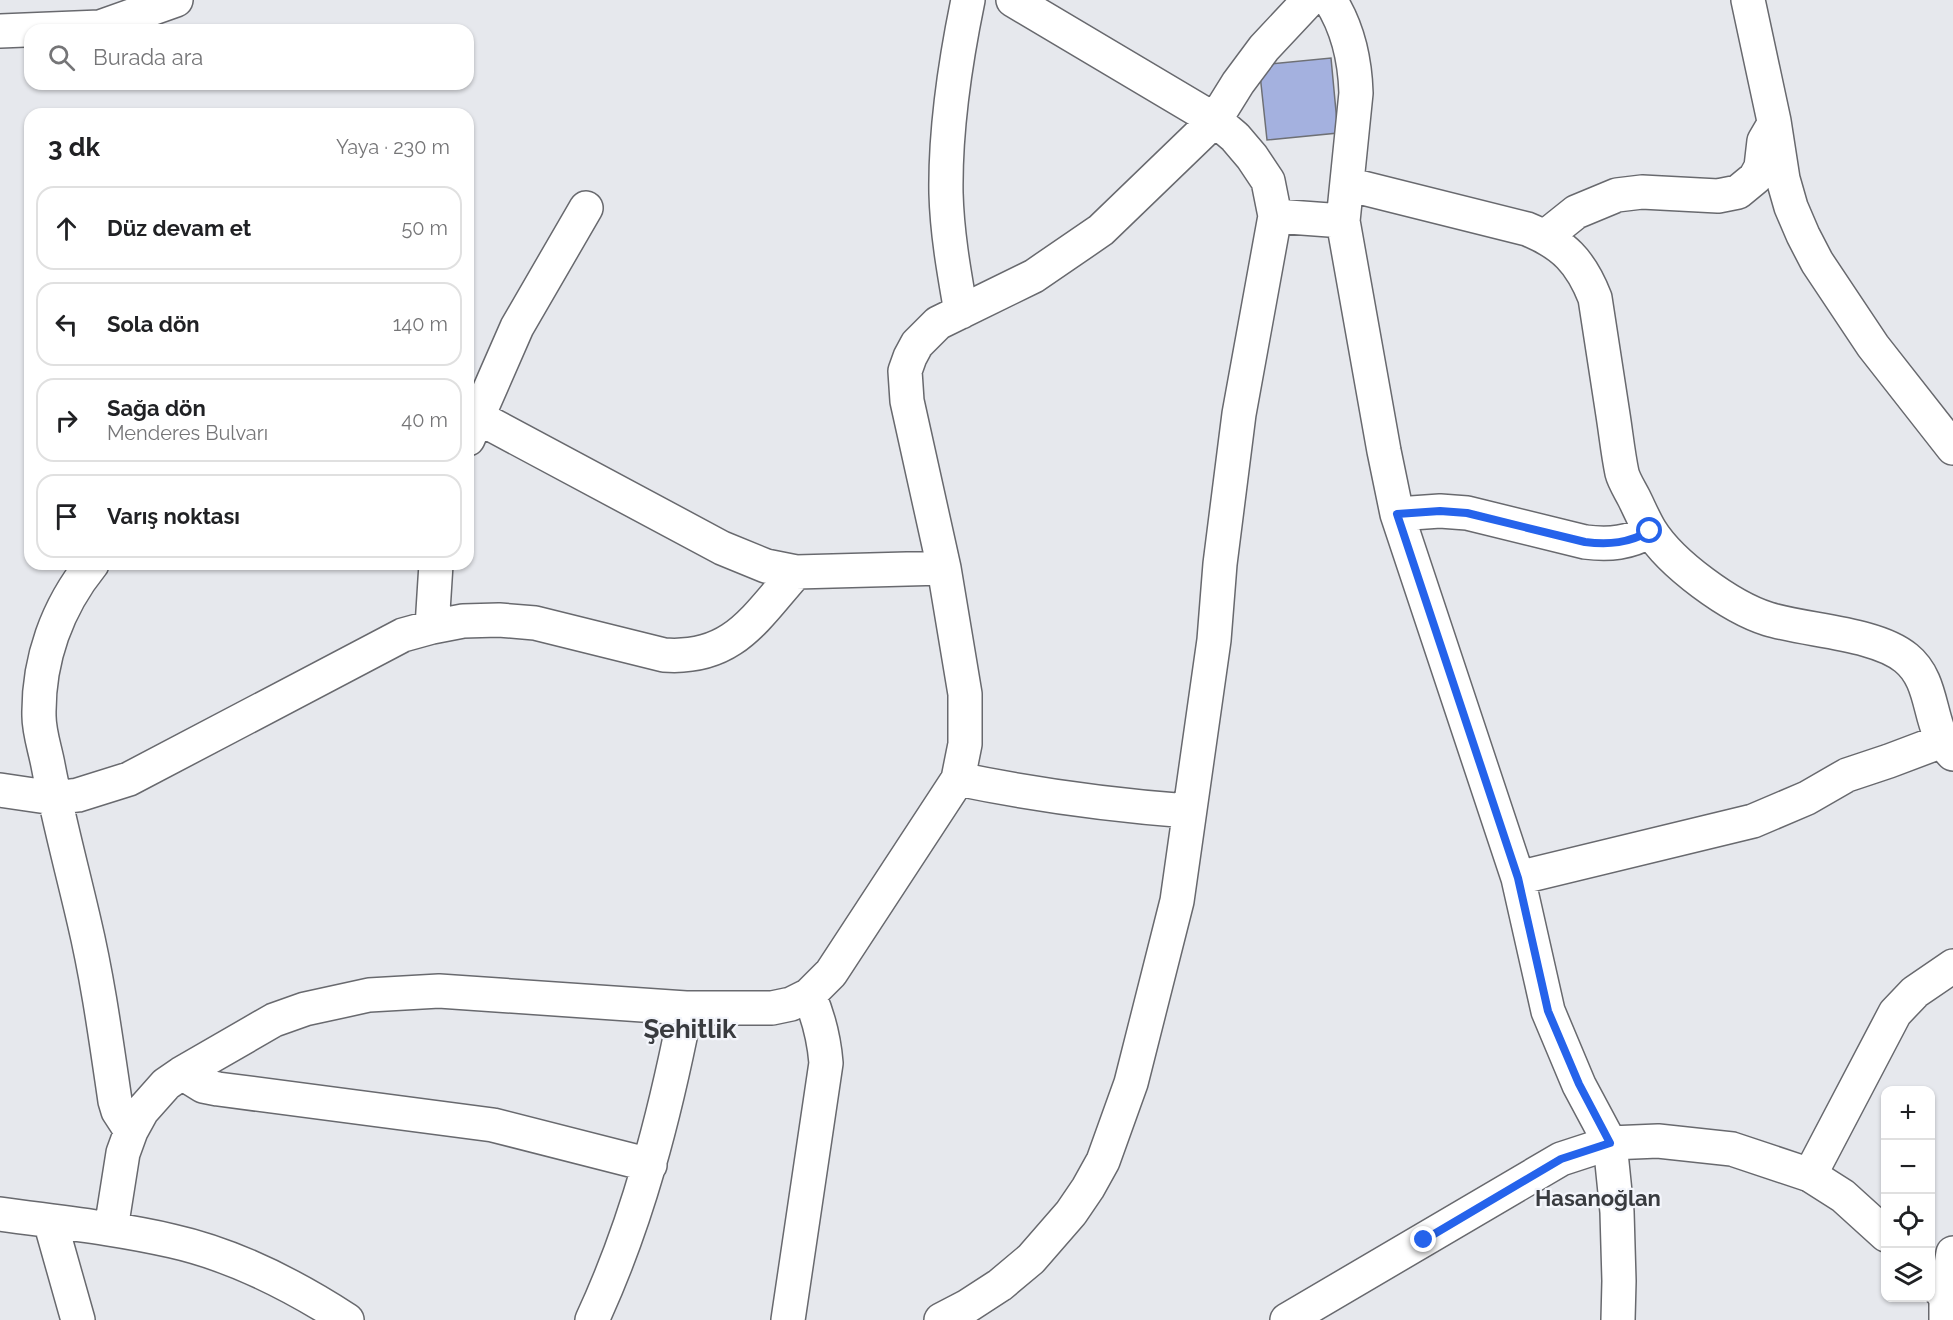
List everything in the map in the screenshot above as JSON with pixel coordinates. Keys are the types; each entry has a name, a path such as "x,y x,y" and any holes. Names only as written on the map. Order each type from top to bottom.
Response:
{"street":[{"path":"108,24 176,0"},
{"path":"961,312 949,231 946,174 960,38 968,0"},
{"path":"941,1320 1000,1285 1031,1259 1071,1213 1103,1161 1131,1083 1177,901 1214,640 1220,564 1239,414 1275,216 1268,181 1235,137 1215,120 1013,0"},
{"path":"111,1229 123,1154 131,1131 153,1096 182,1073 274,1020 305,1009 369,995 450,991 686,1008 772,1008 791,1004 809,995 831,974 958,779 965,744 965,694 944,567 905,386 906,371 916,344 938,323 1034,276 1101,230 1215,120 1238,83 1264,48 1309,0"},
{"path":"1330,0 1346,31 1355,72 1356,93 1343,221 1367,367 1397,514 1518,878 1548,1011 1579,1084 1610,1143 1617,1212 1618,1320"},
{"path":"1748,0 1774,121 1777,150 1791,207 1817,262 1873,346 1953,448"},
{"path":"0,31 24,30"},
{"path":"1545,236 1575,212 1617,195 1642,192 1718,196 1738,192 1755,178 1761,167 1764,141 1774,121"},
{"path":"1347,184 1527,229 1545,236 1562,247 1576,261 1595,298 1623,475 1650,531 1693,575 1717,593 1742,607 1767,619 1883,644 1908,659 1920,673 1928,690 1937,728 1948,747 1889,761 1847,775 1807,798 1753,821 1518,878"},
{"path":"474,417 517,327 586,208"},
{"path":"1275,216 1343,221"},
{"path":"474,424 722,548 766,566 796,572 944,567"},
{"path":"1397,514 1440,511 1467,513 1585,542 1604,544 1623,542 1650,531"},
{"path":"88,570 58,619 48,645 42,670 39,718 54,798 93,960 118,1111 131,1131"},
{"path":"432,627 436,570"},
{"path":"0,790 54,798 78,795 129,779 403,635 432,627 463,621 499,620 535,623 664,655 694,655 709,651 726,644 742,633 796,572"},
{"path":"958,779 1046,796 1117,806 1188,811"},
{"path":"1810,1175 1895,1013 1915,992 1953,966"},
{"path":"788,1320 826,1063 821,1027 809,995"},
{"path":"592,1320 626,1236 650,1165 670,1087 686,1008"},
{"path":"182,1073 203,1086 218,1089 493,1125 650,1165"},
{"path":"1287,1320 1561,1159 1610,1143 1658,1141 1732,1149 1810,1175 1843,1196 1881,1230"},
{"path":"0,1214 111,1229 174,1241 217,1254 274,1277 347,1320"},
{"path":"50,1221 78,1320"},
{"path":"1944,1298 1953,1253"}],"building":[{"path":"1331,58 1338,133 1267,140 1259,65"}],"district":[{"name":"Şehitlik","path":"690,1029"},
{"name":"Hasanoğlan","path":"1598,1198"}],"route":[{"path":"1424,1240 1561,1159 1610,1143 1579,1084 1548,1011 1518,878 1397,514 1419,511 1467,513 1585,542 1604,544 1623,542 1650,531"}]}
